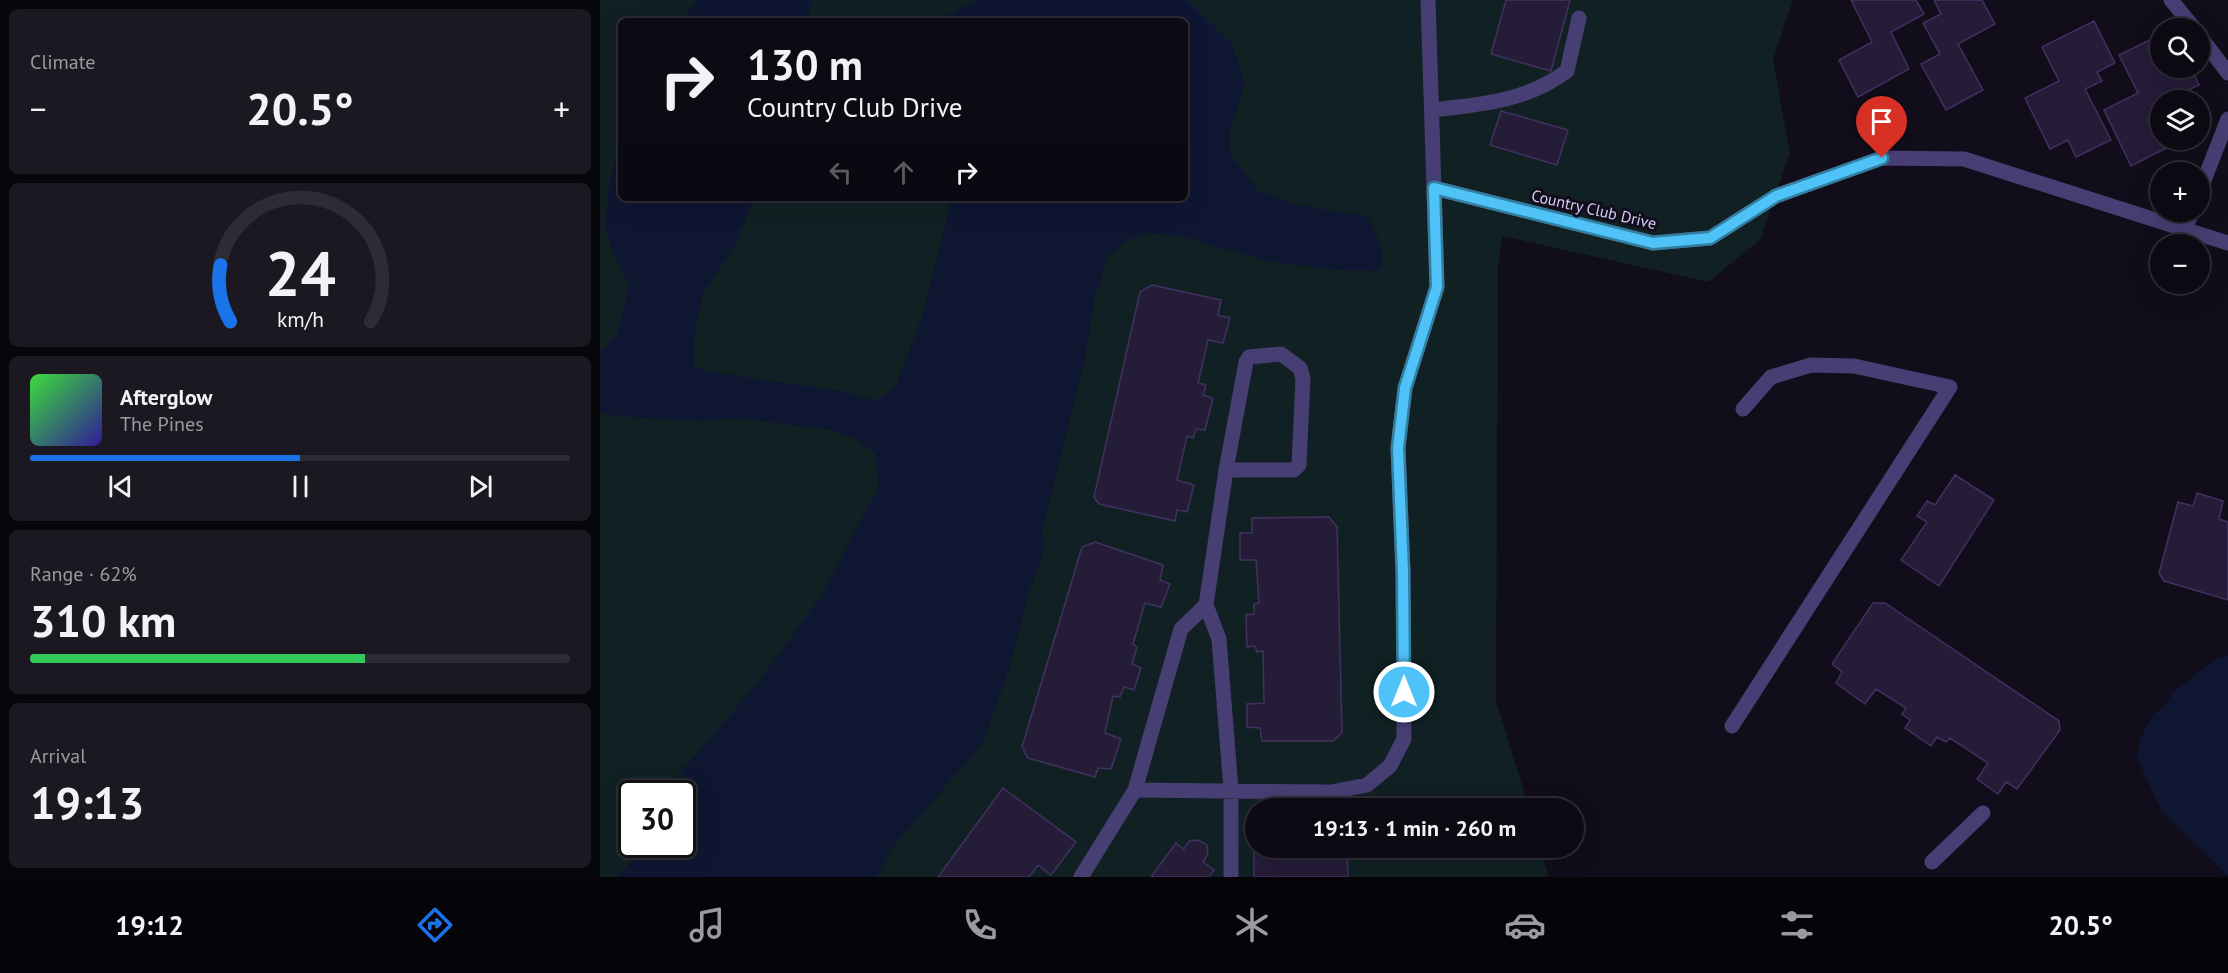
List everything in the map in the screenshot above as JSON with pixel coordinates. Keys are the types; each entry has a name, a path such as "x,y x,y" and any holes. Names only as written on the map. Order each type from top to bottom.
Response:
{"street":[{"path":"1135,790 1331,792 1367,785 1390,766 1404,740 1403,572 1398,448 1405,388 1437,287 1428,0"},
{"path":"2171,0 2186,18"},
{"path":"1431,110 1483,105 1527,94 1553,82 1567,71 1579,18"},
{"path":"2210,50 2228,73"},
{"path":"2210,166 2228,119"},
{"name":"Country Club Drive","path":"1434,188 1653,243 1710,238 1776,196 1882,158 1964,159 2228,243"},
{"path":"2185,229 2188,222"},
{"path":"1226,470 1294,470 1299,465 1303,378 1300,368 1281,354 1249,357 1226,470 1206,605 1219,639 1231,790 1231,877"},
{"path":"1732,726 1950,387 1854,366 1811,365 1771,377 1743,410"},
{"path":"1081,877 1135,790 1181,629 1206,605"},
{"path":"1932,862 1983,813"}],"shaded area":[{"path":"600,0 1793,0 1773,60 1790,153 1760,240 1708,282 1502,236 1498,268 1496,701 1526,798 1245,798 1245,858 1543,858 1549,877 600,877"}],"water":[{"path":"698,0 812,0 808,18 683,18"},
{"path":"981,0 1188,0 1232,44 1245,83 1229,135 1231,156 1258,191 1293,204 1368,217 1380,243 1383,264 1378,271 1337,270 1267,261 1183,237 1145,233 1125,241 1108,257 1095,297 1085,357 1042,530 1044,549 1026,602 1008,672 983,743 892,848 876,877 618,877 635,858 696,858 696,780 676,780 680,773 757,684 820,598 879,486 875,453 855,438 831,430 734,418 698,421 615,416 600,412 600,353 617,334 629,285 613,253 605,228 610,178 618,152 618,201 753,201 738,240 702,295 693,343 694,366 706,371 846,392 876,401 895,388 923,314 951,201 1188,201 1188,18 944,18 958,8"},
{"path":"2228,655 2228,876 2162,812 2137,759 2140,739 2154,713 2165,706 2173,692 2216,659"}],"building":[{"path":"1506,0 1570,0 1551,71 1491,54"},
{"path":"1851,0 1916,0 1924,14 1891,32 1909,69 1858,97 1839,60 1872,42"},
{"path":"1934,0 1982,0 1995,24 1958,44 1983,90 1946,110 1921,64 1940,54 1923,23 1941,14"},
{"path":"2094,21 2115,63 2097,72 2102,81 2085,89 2111,140 2076,157 2068,140 2050,149 2025,98 2059,81 2042,47"},
{"path":"2150,40 2150,78 2196,78 2199,85 2189,90 2150,90 2150,150 2162,150 2131,166 2104,110 2138,93 2119,55"},
{"path":"1501,111 1568,130 1557,165 1490,145"},
{"path":"1152,285 1221,300 1218,315 1230,318 1223,343 1208,340 1198,383 1206,385 1203,395 1213,398 1205,430 1196,429 1193,438 1187,436 1177,480 1194,485 1187,512 1177,510 1175,521 1099,504 1094,497 1140,292"},
{"path":"1955,475 1994,500 1939,586 1901,560 1927,522 1917,516 1927,501 1935,505"},
{"path":"2197,493 2223,501 2219,519 2228,522 2228,600 2164,581 2159,573 2178,502 2193,506"},
{"path":"1329,517 1337,527 1342,733 1333,741 1262,741 1260,728 1247,727 1247,704 1264,703 1263,651 1257,652 1255,646 1247,647 1246,615 1254,614 1254,604 1259,603 1256,560 1240,560 1240,533 1252,533 1252,518"},
{"path":"1095,542 1163,565 1160,580 1170,584 1161,607 1145,603 1133,644 1137,647 1132,664 1141,668 1134,690 1124,687 1120,697 1113,696 1105,733 1121,739 1111,769 1098,768 1095,777 1028,758 1022,747 1082,547"},
{"path":"1873,603 1885,603 2059,721 2060,730 2017,789 2006,782 1998,794 1977,779 1988,763 1950,738 1946,742 1937,737 1931,746 1905,728 1910,720 1902,714 1906,708 1876,689 1865,704 1836,683 1842,672 1832,664"},
{"path":"1003,788 1076,842 1051,875 1038,865 1029,877 938,877"},
{"path":"1198,840 1207,845 1208,854 1203,862 1214,870 1209,877 1151,877 1176,843 1184,849 1189,841"},
{"path":"1254,858 1347,858 1348,877 1254,877"}],"route":[{"path":"1404,692 1403,572 1398,448 1405,388 1437,287 1434,188 1653,243 1710,238 1776,196 1882,158"}]}
